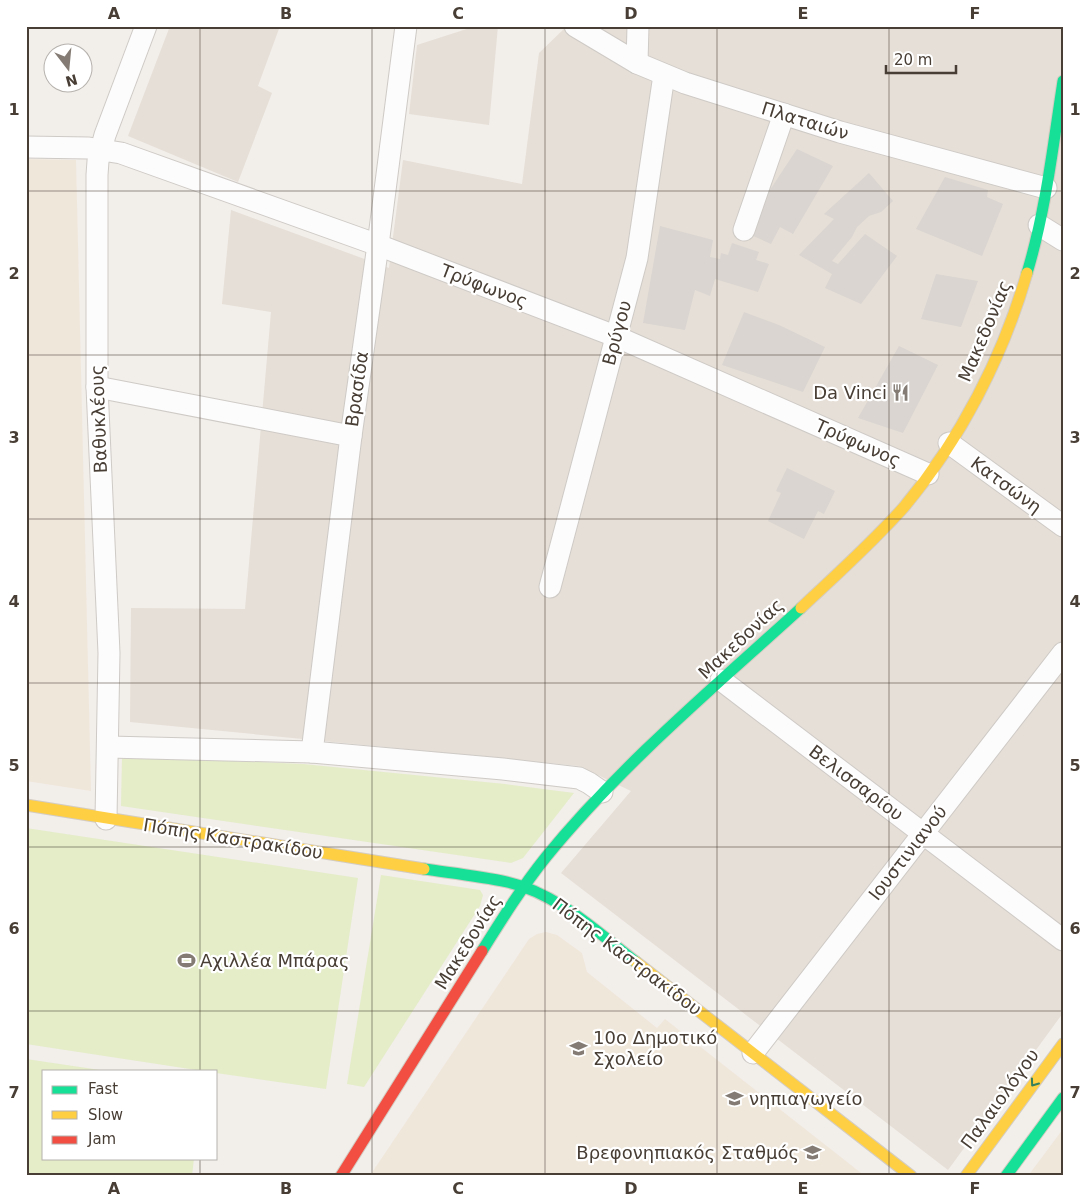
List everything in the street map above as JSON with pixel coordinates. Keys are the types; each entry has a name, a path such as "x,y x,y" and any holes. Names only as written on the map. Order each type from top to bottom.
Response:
{"street":[{"name":"Βαθυκλέους","path":"106,819 109,653 97,387 97,174 101,149 146,26"},
{"name":"Βρασίδα","path":"312,752 351,436 406,26"},
{"name":"Πλαταιών","path":"575,26 637,63 664,76 840,132 1046,188"},
{"path":"637,63 638,26"},
{"name":"Βρύγου","path":"550,587 637,258 664,76"},
{"name":"Μακεδονίας","path":"341,1176 524,886 575,822 602,792 645,750 879,533 904,507 949,443 1000,349 1019,300 1039,225 1062,94"},
{"path":"744,230 784,114"},
{"name":"Τρύφωνος","path":"26,147 101,149 121,153 378,245 616,336 928,474"},
{"path":"1039,225 1063,240"},
{"path":"97,387 351,436"},
{"name":"Κατσώνη","path":"949,443 1063,526"},
{"name":"Ιουστινιανού","path":"754,1053 1063,653"},
{"name":"Βελισσαρίου","path":"721,680 1063,940"},
{"path":"108,746 312,752 566,776 589,783 602,792"},
{"name":"Πόπης Καστρακίδου","path":"26,805 524,886 542,894 578,916 911,1176"},
{"name":"Παλαιολόγου","path":"966,1176 1063,1044"},
{"path":"1006,1176 1063,1098"}],"shaded area":[{"path":"170,26 280,26 258,86 272,93 238,182 128,136"},
{"path":"476,26 498,26 489,125 409,114 417,45"},
{"path":"567,26 1063,26 1063,1013 948,1170 561,873 631,791 579,766 130,722 131,608 245,609 271,312 222,304 231,210 389,268 403,160 522,184 539,53"},
{"path":"26,159 76,160 91,791 26,781"},
{"name":"10ο Δημοτικό Σχολείο","path":"546,932 557,935 582,953 587,972 657,1028 665,1019 865,1176 373,1176 371,1174 529,939 537,934"},
{"path":"1063,1129 1063,1176 1028,1176"}],"green space":[{"path":"122,756 303,764 505,784 574,793 523,858 511,863 121,806"},
{"name":"Αχιλλέα Μπάρας","path":"26,828 358,878 326,1089 218,1073 218,1070 196,1070 26,1044"},
{"path":"381,875 480,890 483,895 480,906 364,1087 347,1084"},
{"path":"26,1059 100,1070 42,1070 42,1160 194,1160 192,1176 26,1176"}],"building":[{"path":"797,149 833,166 793,234 780,227 771,244 751,235 758,208"},
{"path":"869,173 893,201 881,212 869,216 857,227 852,237 832,261 838,264 865,234 897,256 861,304 825,288 832,274 799,255 834,219 824,214"},
{"path":"945,177 988,190 987,197 1003,204 982,256 916,229"},
{"path":"660,226 713,240 710,257 720,259 721,253 728,255 732,243 759,252 756,260 769,264 758,292 715,279 710,296 695,290 685,330 643,323"},
{"path":"936,274 978,281 961,327 921,319"},
{"path":"744,312 779,325 825,347 803,392 722,365"},
{"path":"899,346 938,365 903,433 858,418"},
{"path":"787,468 835,491 824,514 818,511 804,539 768,521 781,493 776,491"}],"traffic: fast":[{"path":"1027,273 1044,201 1063,81"},
{"path":"482,951 537,868 575,823 636,759 801,608"},
{"path":"424,869 476,876 525,887 560,904 636,962"},
{"path":"1006,1176 1063,1098"}],"traffic: slow":[{"path":"801,608 854,559 904,507 943,454 978,396 1006,336 1027,273"},
{"path":"26,805 424,869"},
{"path":"636,962 911,1176"},
{"path":"966,1176 1063,1044"}],"traffic: jam":[{"path":"341,1176 482,951"}],"place":[{"name":"Da Vinci","path":"901,393"},
{"name":"Αχιλλέα Μπάρας","path":"186,961"},
{"name":"10ο Δημοτικό Σχολείο","path":"579,1048"},
{"name":"νηπιαγωγείο","path":"735,1099"},
{"name":"Βρεφονηπιακός Σταθμός","path":"813,1153"}]}
